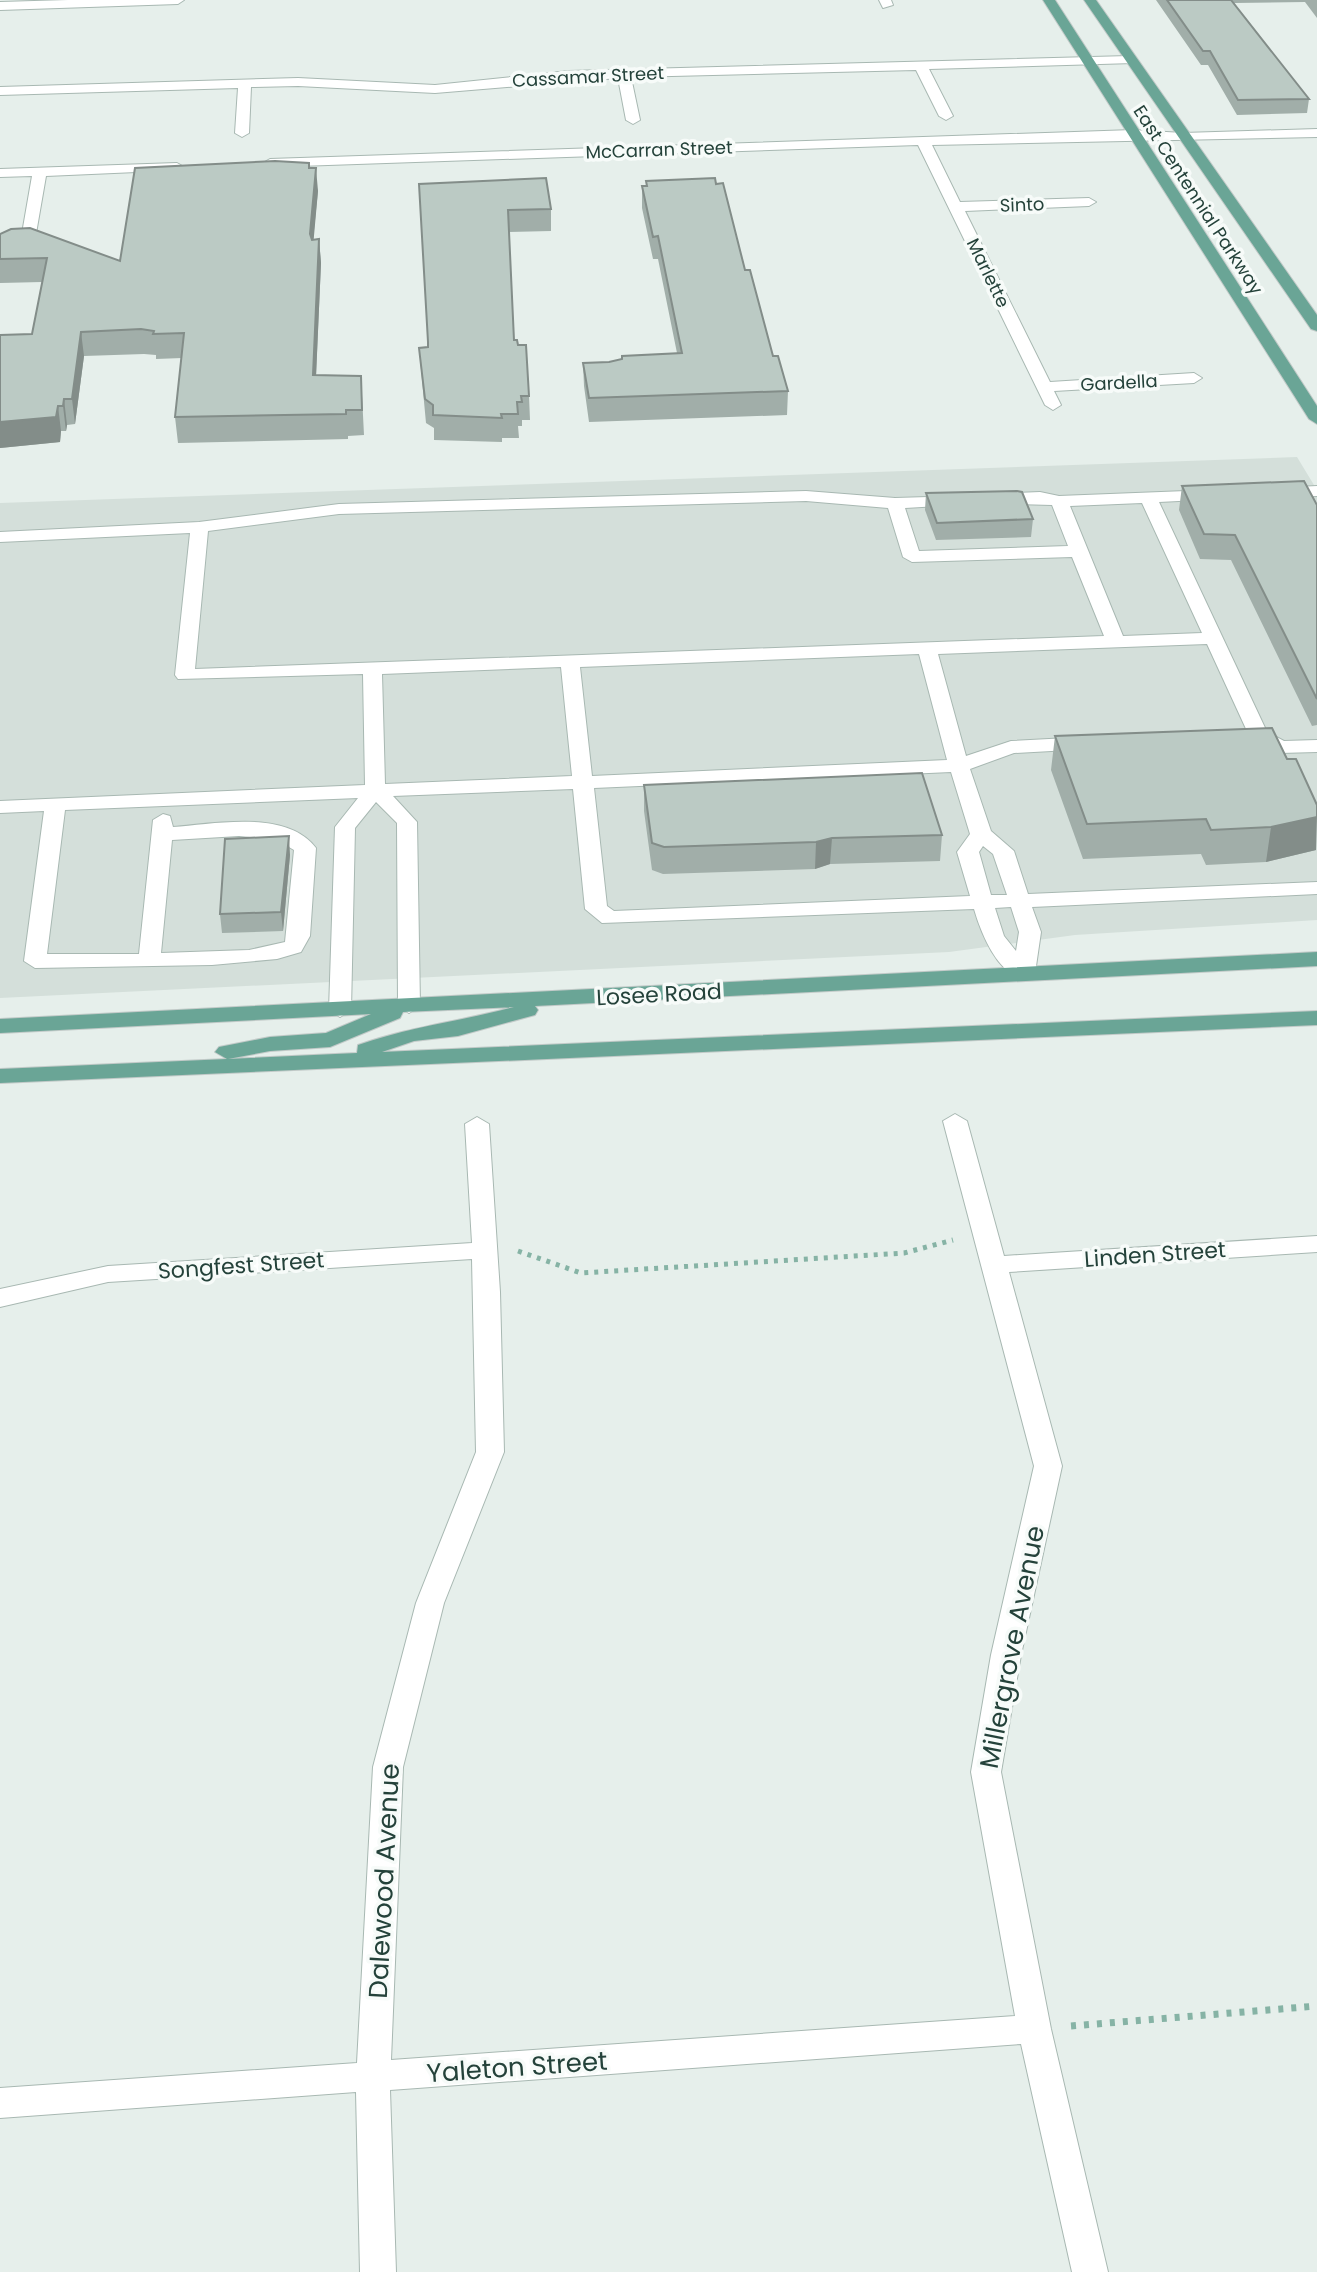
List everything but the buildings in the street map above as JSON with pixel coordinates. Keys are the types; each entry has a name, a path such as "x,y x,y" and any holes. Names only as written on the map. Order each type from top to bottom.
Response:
{"main road":[{"name":"East Centennial Parkway","path":"1049,0 1317,419"},
{"name":"East Centennial Parkway","path":"1090,0 1317,326"},
{"name":"Losee Road","path":"0,1026 1317,959"},
{"path":"340,1059 410,1034 458,1029 568,999"},
{"path":"139,1070 270,1044 330,1040 409,1006"},
{"path":"0,1076 1317,1018"}],"street":[{"path":"0,6 178,0"},
{"name":"Cassamar Street","path":"0,91 298,82 444,89 542,77 1129,60"},
{"path":"921,66 946,116"},
{"path":"624,74 633,120"},
{"path":"242,133 245,84"},
{"name":"McCarran Street","path":"247,164 1133,134 1183,137 1317,133"},
{"name":"Marlette","path":"923,141 1053,405"},
{"path":"0,173 199,166"},
{"path":"27,245 40,171"},
{"name":"Sinto","path":"955,207 1089,202"},
{"name":"Gardella","path":"1044,387 1194,378"},
{"path":"1255,493 1317,491"},
{"path":"0,537 199,527 339,509 806,496 895,503 1040,497 1059,501 1225,494"},
{"path":"1148,497 1259,736"},
{"path":"1059,501 1116,642"},
{"path":"895,503 912,557 1079,551"},
{"path":"199,527 185,675 1213,638"},
{"path":"927,649 981,834 1003,851 1030,932 1024,973"},
{"path":"570,659 596,909 610,918 1317,888"},
{"path":"340,1010 345,827 375,790 372,667"},
{"path":"1229,737 1259,736 1280,747 1317,746"},
{"path":"0,807 959,766 1011,747 1108,742"},
{"path":"375,790 407,822 409,1006"},
{"path":"150,957 165,800"},
{"path":"55,805 35,961 150,957 188,960 274,953 293,947 299,936 305,848 299,839 283,831 162,834"},
{"path":"981,834 968,852 993,938 1024,973"},
{"name":"Millergrove Avenue","path":"955,1121 1048,1466 1006,1655 986,1772 1034,2029 1090,2272"},
{"name":"Dalewood Avenue","path":"378,2272 373,2078 388,1767 430,1603 490,1452 485,1250 477,1124"},
{"name":"Linden Street","path":"994,1265 1317,1244"},
{"name":"Songfest Street","path":"0,1298 108,1274 485,1250"},
{"name":"Yaleton Street","path":"0,2103 1034,2029"}],"path":[{"path":"485,1250 522,1251 581,1273 912,1252 984,1229"},
{"path":"1034,2029 1317,2006"}],"shaded area":[{"path":"1297,457 1317,490 1317,920 1075,935 949,952 0,998 0,503"}]}
